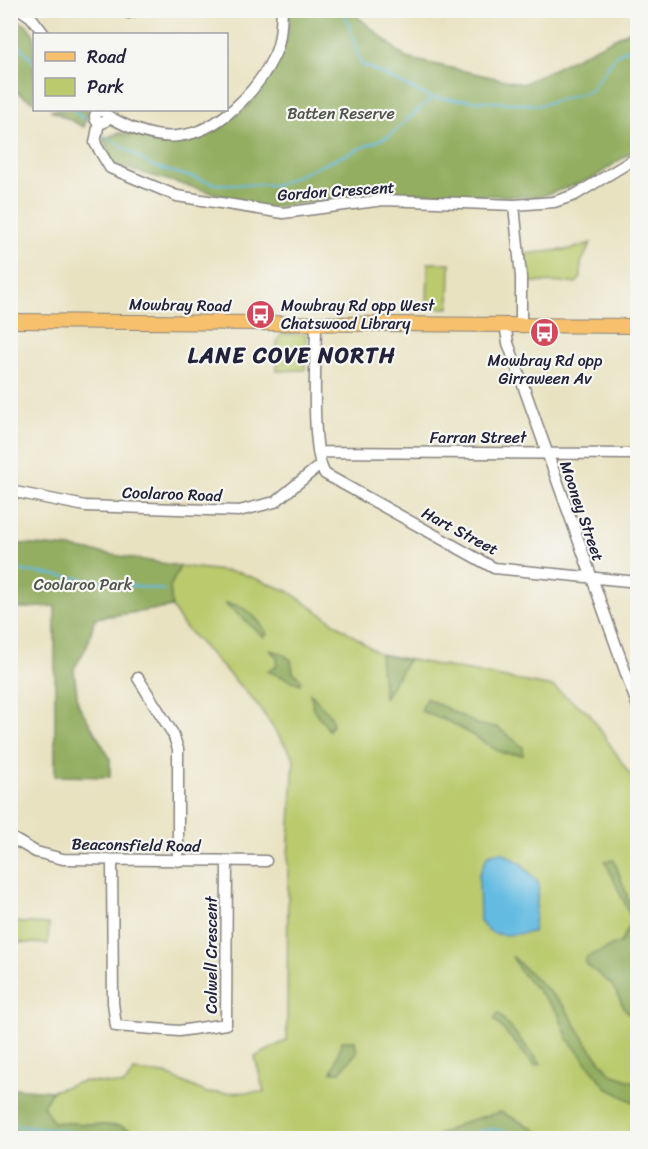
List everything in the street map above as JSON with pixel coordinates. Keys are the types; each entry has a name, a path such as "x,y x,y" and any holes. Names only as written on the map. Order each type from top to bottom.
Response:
{"main road":[{"name":"Mowbray Road","path":"10,321 638,326"}],"street":[{"path":"21,10 31,17 43,33"},
{"path":"117,10 129,13 138,10"},
{"path":"228,111 243,99 275,54 282,10"},
{"path":"100,115 131,129 176,136 208,126 227,111"},
{"name":"Gordon Crescent","path":"100,115 95,142 110,168 177,196 282,213 384,200 514,205 554,202 575,195 638,157"},
{"path":"514,205 521,277 521,325"},
{"path":"316,323 320,466"},
{"name":"Mooney Street","path":"505,324 508,343 546,453 638,707"},
{"name":"Farran Street","path":"318,452 638,454"},
{"name":"Coolaroo Road","path":"10,491 85,506 240,511 276,502 320,466"},
{"name":"Hart Street","path":"320,466 325,474 340,483 494,568 638,582"},
{"path":"138,678 172,734 178,749 178,861"},
{"name":"Beaconsfield Road","path":"10,837 53,858 112,861 266,861"},
{"name":"Colwell Crescent","path":"112,861 113,1003 116,1026 179,1031 226,1024 227,861"}],"green space":[{"name":"Batten Reserve","path":"290,11 351,11 406,58 523,84 637,27 637,148 592,179 539,197 384,192 267,208 113,165 103,139 118,133 161,138 216,131 249,105 287,40"},
{"path":"11,18 27,25 33,34 33,101 11,89"},
{"path":"52,111 89,111 84,127"},
{"path":"591,243 581,263 581,278 576,283 529,282 524,254 572,249"},
{"path":"428,263 450,263 449,308 427,308"},
{"path":"281,334 306,334 305,370 277,371 277,342"},
{"name":"Coolaroo Park","path":"11,543 72,548 180,566 170,587 172,607 95,618 87,646 74,669 78,704 110,758 110,777 55,776 55,606 11,609"},
{"path":"180,566 241,573 288,591 380,654 553,687 589,713 637,785 637,1138 545,1138 531,1127 467,1121 432,1138 153,1138 119,1126 52,1122 43,1106 52,1091 83,1081 124,1085 134,1071 165,1074 207,1093 264,1092 255,1057 287,1040 288,856 294,758 257,704 183,625 172,607 170,587"},
{"path":"225,603 238,606 250,613 267,634 264,637"},
{"path":"270,650 281,653 291,660 293,672 301,679 300,684 267,671 276,667 278,659"},
{"path":"380,654 408,660 384,698"},
{"path":"310,693 331,716 333,725 329,730 314,710"},
{"path":"426,698 479,725 497,727 523,747 523,755 502,753 452,723 421,711"},
{"path":"614,860 637,923 637,1022 625,1009 612,985 585,963 587,957 621,942 632,919 605,861"},
{"path":"11,922 49,924 48,944 11,942"},
{"path":"512,956 564,1006 590,1048 611,1074 637,1083 637,1104 607,1088 568,1039 558,1013 520,971"},
{"path":"498,1013 541,1064 535,1066 494,1019"},
{"path":"342,1041 355,1041 357,1052 340,1072 332,1072"},
{"path":"11,1088 52,1091 43,1106 53,1122 119,1126 153,1138 11,1138"},
{"path":"501,1112 531,1127 545,1138 432,1138 467,1121"}],"water":[{"path":"501,852 521,863 539,884 533,932 497,934 490,931 480,921 479,875 488,855"}],"waterway":[{"path":"344,10 361,64 432,98"},
{"path":"10,33 33,62"},
{"path":"104,135 152,166 216,184 276,185 389,136 432,98 541,105 590,91 616,55 638,44"},
{"path":"75,111 84,120"},
{"path":"10,569 164,590"},
{"path":"10,1125 83,1133 106,1138"},
{"path":"450,1138 493,1129 535,1138"}],"place":[{"name":"Mowbray Rd opp West Chatswood Library","path":"260,314"},
{"name":"Mowbray Rd opp Girraween Av","path":"545,332"}],"district":[{"name":"LANE COVE NORTH","path":"292,355"}]}
